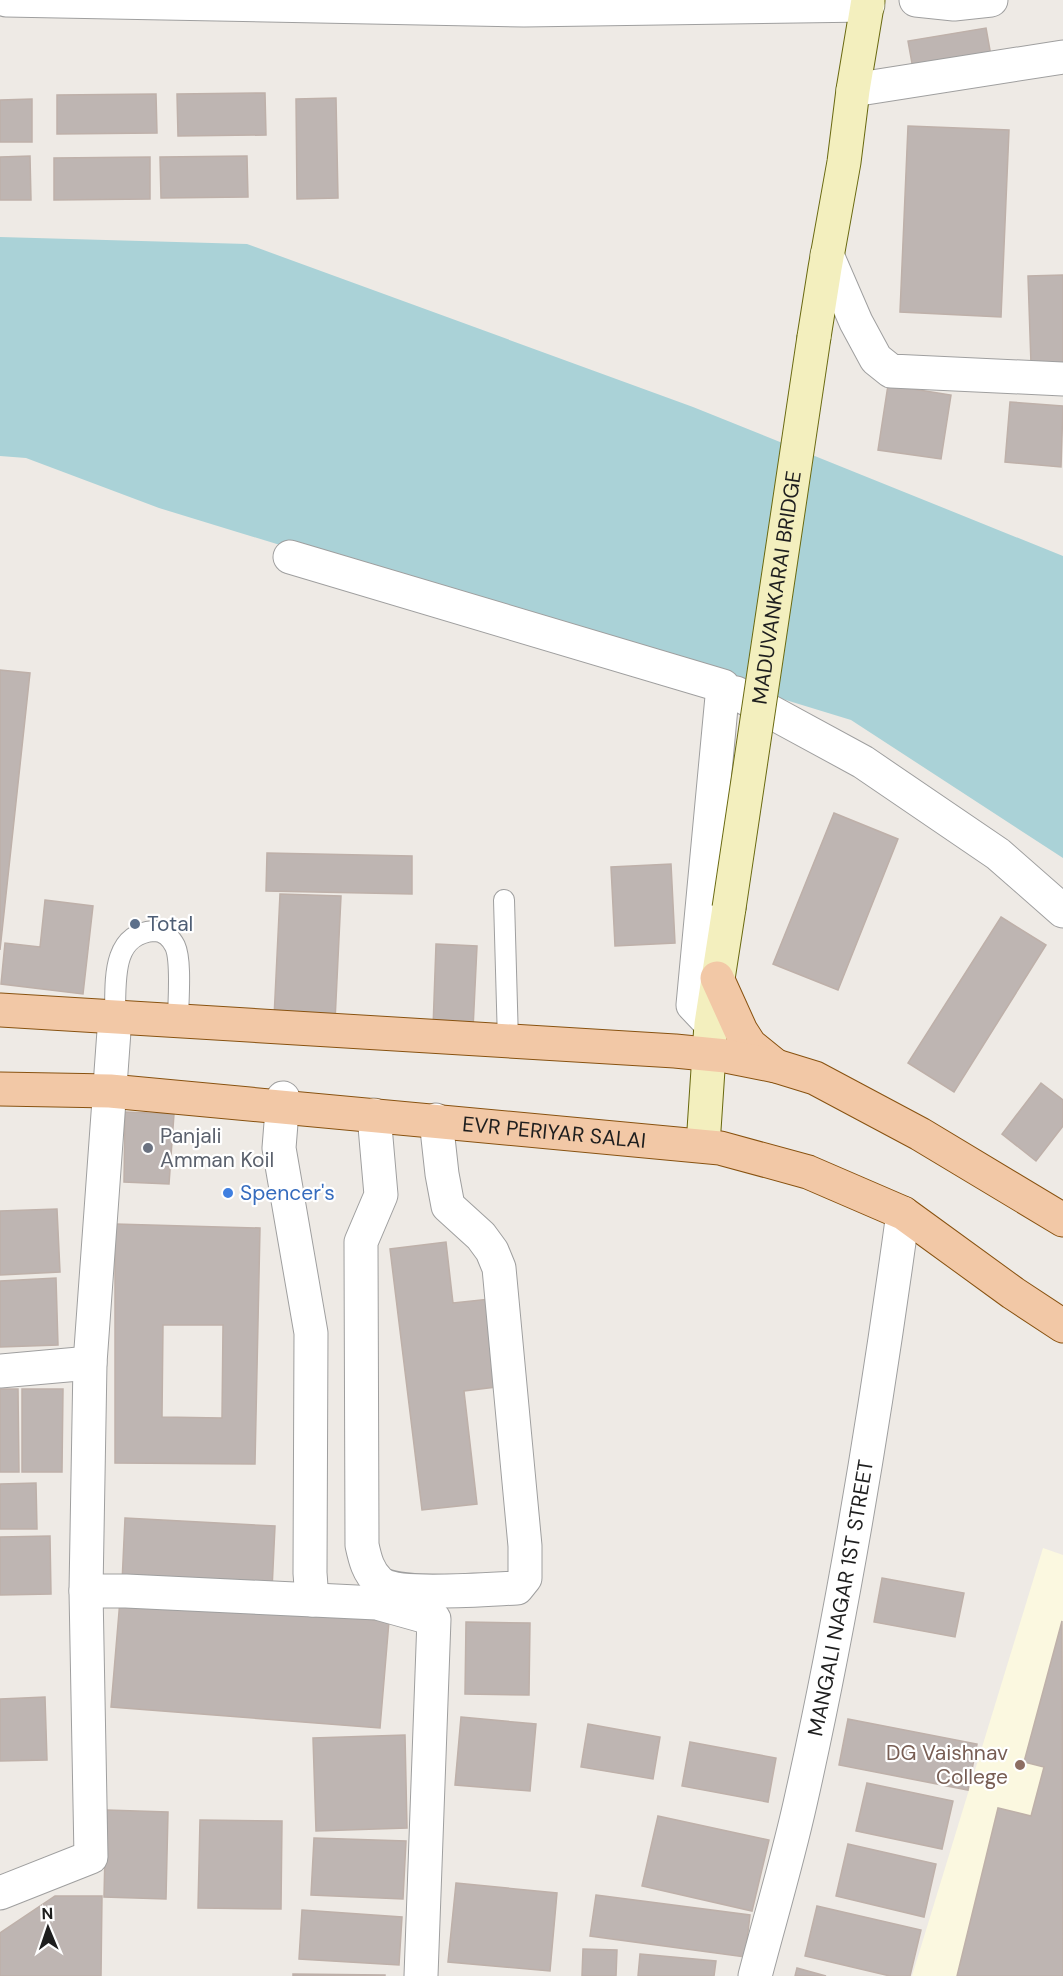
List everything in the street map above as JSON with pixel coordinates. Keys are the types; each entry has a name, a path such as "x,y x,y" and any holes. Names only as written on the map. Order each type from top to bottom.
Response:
{"main road":[{"path":"717,978 741,1031 750,1045 776,1066"},
{"path":"0,1010 508,1041 709,1039 776,1066 815,1078 920,1134 1063,1221"},
{"name":"EVR PERIYAR SALAI","path":"0,1089 110,1090 283,1102 374,1114 720,1148 808,1173 903,1213 1013,1293 1063,1326"}],"street":[{"path":"6,0 525,5 868,3"},
{"path":"916,0 954,4 991,0"},
{"name":"MADUVANKARAI BRIDGE","path":"703,1145 709,1039 717,978 814,337 868,3"},
{"path":"853,90 1063,57"},
{"path":"826,261 876,359 891,371 1063,379"},
{"path":"290,557 723,686 863,762 998,854 1063,911"},
{"path":"709,1039 693,1005 723,686"},
{"path":"0,1893 91,1857 86,1591 90,1363 115,1017"},
{"path":"283,1102 279,1148 311,1333 310,1573 312,1600"},
{"path":"374,1114 381,1195 361,1242 362,1545 368,1570 381,1584 412,1591 516,1588 525,1578 525,1546 499,1268 492,1251 481,1236 448,1206 436,1120"},
{"name":"MANGALI NAGAR 1ST STREET","path":"755,1976 800,1806 851,1555 884,1355 903,1213"},
{"path":"0,1371 90,1363"},
{"path":"86,1591 377,1603 434,1619 421,1976"}],"lane":[{"path":"504,900 508,1041"},
{"path":"115,1017 116,978 124,946 133,936 158,931 168,935 176,948 178,1021"}],"shaded area":[{"name":"DG Vaishnav College","path":"1043,1548 1063,1555 1063,1976 912,1976"}],"water":[{"path":"0,237 247,244 693,407 1063,556 1063,858 851,720 159,508 26,458 0,456"}],"building":[{"path":"986,28 991,56 913,69 908,41"},
{"path":"265,93 266,135 178,136 177,94"},
{"path":"156,94 157,133 57,134 57,95"},
{"path":"336,98 338,198 297,199 296,99"},
{"path":"32,99 32,142 0,142 0,100"},
{"path":"908,126 1009,130 1001,317 900,312"},
{"path":"30,156 31,200 0,200 0,157"},
{"path":"247,156 248,197 161,198 160,157"},
{"path":"150,157 150,199 54,200 54,158"},
{"path":"1063,275 1063,363 1031,364 1028,276"},
{"path":"888,385 951,395 941,459 878,450"},
{"path":"1010,402 1063,406 1061,467 1005,462"},
{"path":"0,670 30,673 0,950"},
{"path":"834,813 898,839 838,990 773,964"},
{"path":"267,853 412,856 412,894 266,891"},
{"path":"671,864 675,943 615,946 611,867"},
{"path":"280,894 341,896 335,1021 274,1018"},
{"path":"45,900 93,906 83,994 1,984 5,943 40,947"},
{"path":"1001,917 1046,945 954,1092 908,1063"},
{"path":"436,944 477,946 473,1029 433,1028"},
{"path":"1041,1083 1063,1100 1063,1126 1036,1161 1002,1134"},
{"name":"Panjali Amman Koil","path":"125,1112 174,1114 169,1184 124,1182"},
{"path":"57,1209 60,1272 0,1275 0,1211"},
{"path":"115,1224 260,1228 255,1464 115,1463","holes":["163,1325 223,1325 222,1418 162,1417"]},
{"path":"446,1242 453,1303 490,1299 496,1387 464,1391 477,1504 422,1510 390,1249"},
{"path":"56,1278 58,1345 0,1347 0,1281"},
{"path":"0,1389 18,1389 19,1472 0,1472"},
{"path":"22,1389 63,1389 62,1472 22,1472"},
{"path":"36,1483 37,1529 0,1529 0,1484"},
{"path":"125,1518 275,1526 272,1590 122,1583"},
{"path":"50,1536 51,1594 0,1595 0,1537"},
{"path":"882,1578 964,1593 955,1637 874,1622"},
{"path":"120,1600 389,1621 380,1728 111,1707"},
{"path":"1062,1621 1063,1976 957,1976 998,1808 1031,1816 1044,1767 1024,1762"},
{"path":"466,1622 530,1623 529,1695 465,1694"},
{"path":"45,1697 47,1760 0,1761 0,1699"},
{"path":"461,1717 536,1724 530,1791 455,1785"},
{"path":"848,1719 977,1744 968,1790 839,1765"},
{"path":"588,1724 660,1737 653,1779 581,1767"},
{"path":"405,1735 407,1828 316,1831 313,1738"},
{"path":"690,1742 776,1758 768,1802 682,1786"},
{"path":"867,1783 953,1801 942,1849 856,1831"},
{"path":"106,1810 168,1812 166,1899 104,1897"},
{"path":"658,1816 769,1840 752,1911 642,1886"},
{"path":"200,1820 282,1821 281,1909 198,1908"},
{"path":"314,1838 406,1841 403,1899 311,1895"},
{"path":"848,1844 936,1864 924,1917 836,1896"},
{"path":"456,1883 557,1893 550,1971 448,1962"},
{"path":"596,1895 750,1915 745,1957 590,1936"},
{"path":"55,1896 102,1896 101,1976 0,1976 0,1933"},
{"path":"817,1906 921,1930 910,1976 890,1976 805,1956"},
{"path":"302,1910 402,1917 399,1965 299,1959"},
{"path":"583,1949 617,1950 616,1976 582,1976"},
{"path":"640,1954 716,1961 714,1976 638,1976"},
{"path":"797,1968 826,1976 795,1976"},
{"path":"293,1974 385,1975 385,1976 293,1976"}],"place":[{"name":"Total","path":"135,924"},
{"name":"Panjali Amman Koil","path":"148,1148"},
{"name":"Spencer's","path":"228,1193"},
{"name":"DG Vaishnav College","path":"1020,1765"}]}
